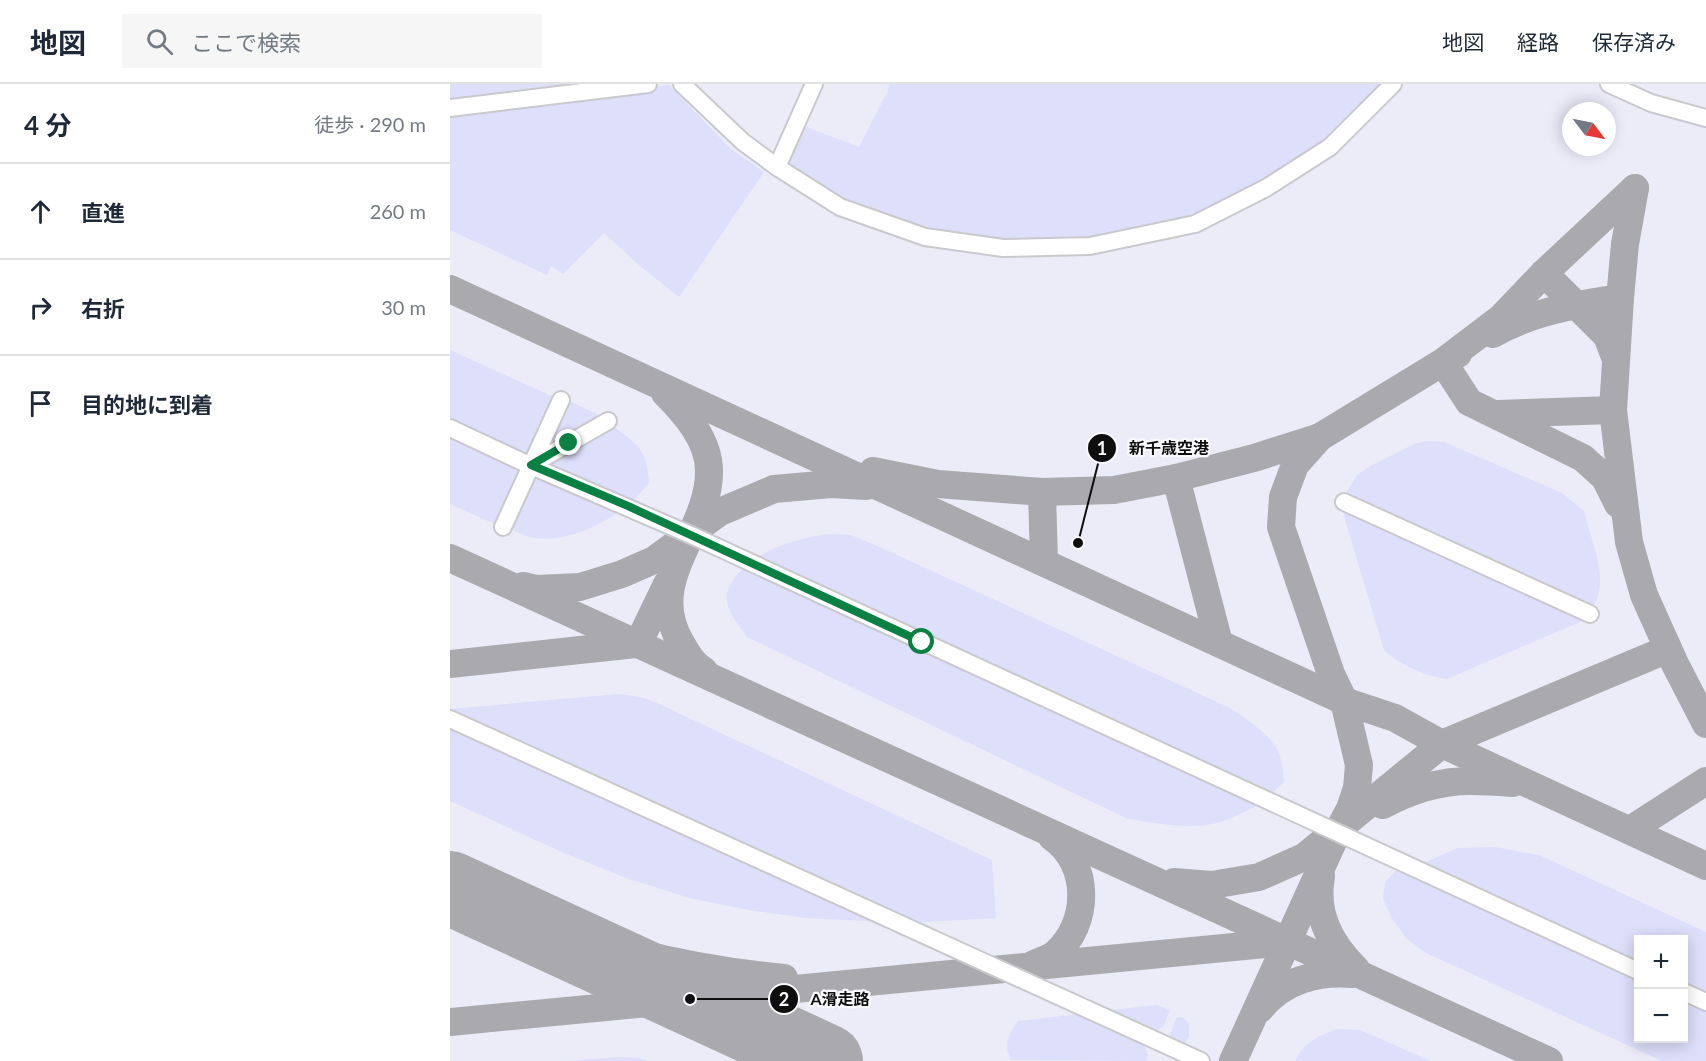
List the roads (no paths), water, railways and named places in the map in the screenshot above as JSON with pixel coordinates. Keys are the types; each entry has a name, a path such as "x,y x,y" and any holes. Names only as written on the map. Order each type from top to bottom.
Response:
{"lane":[{"path":"450,108 648,84"},
{"path":"682,84 743,142 777,167 840,207 926,237 1003,248 1090,246 1195,224 1266,188 1330,147 1393,84"},
{"path":"777,167 814,84"},
{"path":"1610,84 1651,103 1706,118"},
{"path":"503,527 561,400"},
{"path":"531,465 608,421"},
{"path":"450,428 638,511 1634,969"},
{"path":"1344,502 1590,614"},
{"path":"450,719 1201,1061"},
{"path":"1688,994 1706,1002"}],"place":[{"name":"新千歳空港","path":"1078,543"},
{"name":"A滑走路","path":"690,999"}]}
